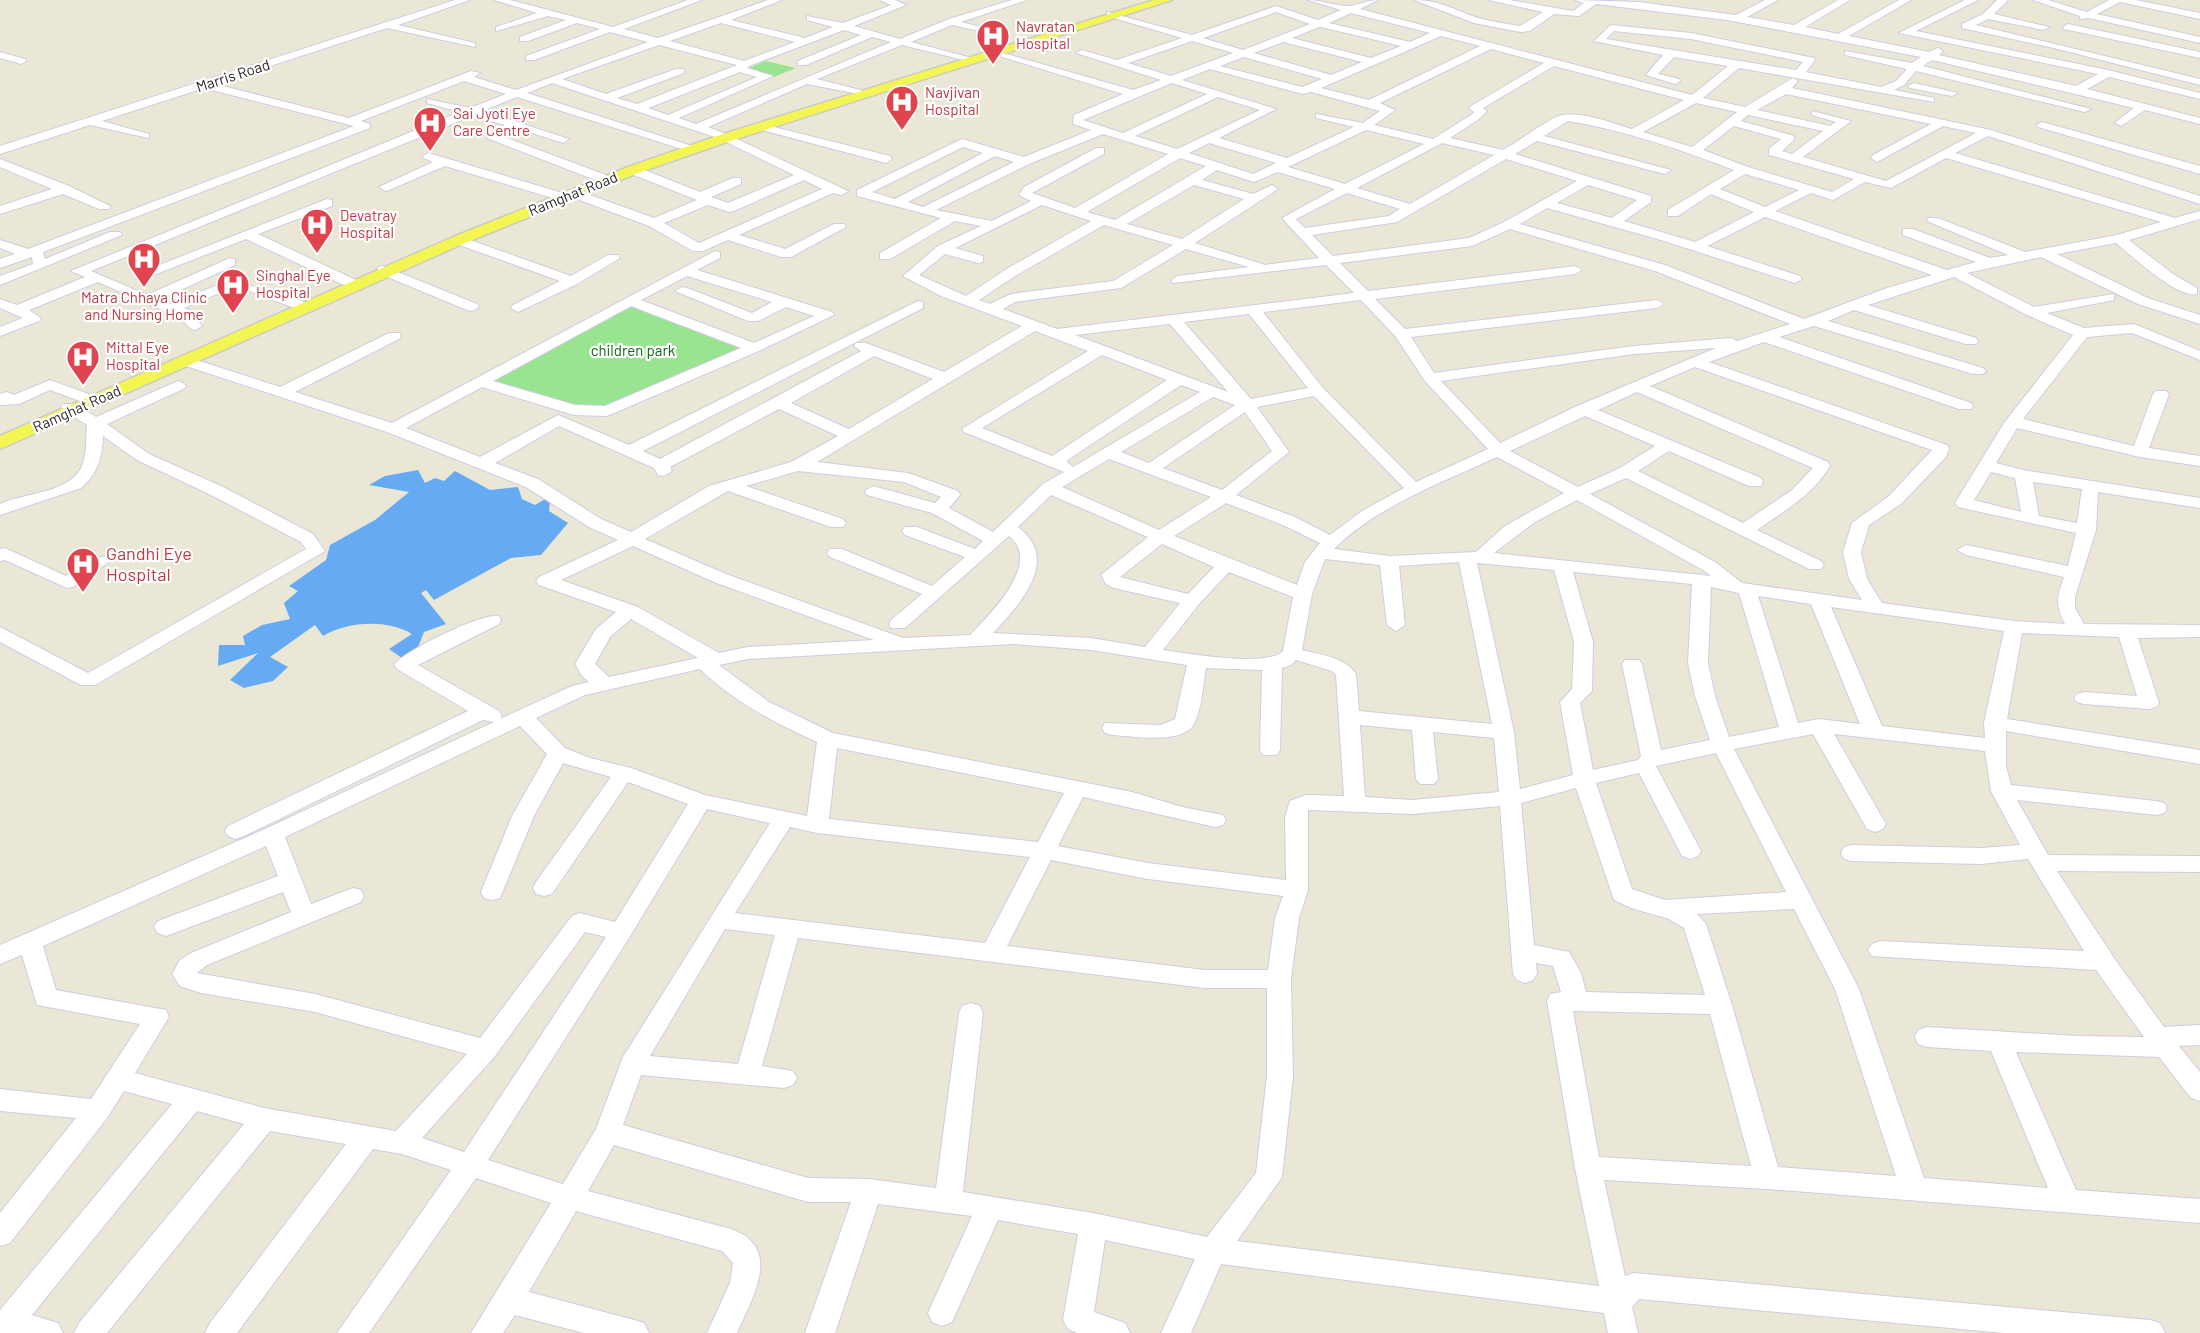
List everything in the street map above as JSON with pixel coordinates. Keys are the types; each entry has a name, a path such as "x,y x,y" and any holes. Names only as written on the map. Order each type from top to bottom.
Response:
{"main road":[{"name":"Ramghat Road","path":"0,436 185,361 352,284 602,178 689,147 1000,53 1153,0"},
{"name":"Ramghat Road","path":"761,126 860,93 1166,0"},
{"name":"Ramghat Road","path":"0,443 78,405 564,195 724,137"}],"street":[{"name":"Marris Road","path":"0,150 465,0"},
{"path":"499,0 658,41 768,76 795,81 806,80 860,93"},
{"path":"530,58 697,0"},
{"path":"78,271 552,79 777,0"},
{"path":"605,122 766,56 901,5 885,0"},
{"path":"699,127 900,42 951,22 1022,0"},
{"path":"1313,0 1355,9 1694,99 1832,130"},
{"path":"1209,66 1389,110 1366,126 1254,178 1123,137 1077,120 1133,94 1321,24 1373,0"},
{"path":"1419,0 1455,10 1478,21 1520,29 1526,28 1552,11"},
{"path":"1493,0 1575,14 1595,0"},
{"path":"1580,0 1621,1 1643,18 1691,36 1810,60 1784,90 1746,111 1694,151"},
{"path":"1698,11 1713,0"},
{"path":"1738,21 1773,0"},
{"path":"1795,29 1845,0"},
{"path":"1840,37 1906,0"},
{"path":"1880,45 1973,0"},
{"path":"2003,0 1987,16 1966,26 2056,41 2158,64 2200,70"},
{"path":"2038,0 2088,15 2200,40"},
{"path":"2027,56 2056,41 2068,27 2117,0"},
{"path":"2122,0 2200,16"},
{"path":"2175,0 2200,5"},
{"path":"1577,69 1611,28 1625,16 1606,7 1610,3 1621,1"},
{"path":"1119,63 1188,37 1197,37 1292,3"},
{"path":"2103,6 2200,27"},
{"path":"1276,9 1321,24 1411,45"},
{"path":"1611,28 1643,18 1698,11 1738,21 1933,54 2200,121"},
{"path":"500,29 547,13"},
{"path":"1114,15 1332,79"},
{"path":"1987,16 2044,27"},
{"path":"811,18 968,60"},
{"path":"524,39 576,20"},
{"path":"720,20 805,41"},
{"path":"951,22 989,32"},
{"path":"386,25 471,45"},
{"path":"2068,27 2200,55"},
{"path":"1076,213 1179,153 1298,98 1307,89 1442,32"},
{"path":"1906,32 2108,73 2200,96"},
{"path":"802,63 869,35"},
{"path":"1691,36 1673,50 1651,75 1696,85 1737,64"},
{"path":"1282,39 1372,62"},
{"path":"1884,90 1900,83 1914,67 1957,41"},
{"path":"1370,104 1491,45"},
{"path":"1593,50 1673,50 1930,100"},
{"path":"2158,64 2182,52"},
{"path":"1000,53 1133,94"},
{"path":"1082,53 1216,94 1279,105"},
{"path":"1849,54 1914,67 2085,109"},
{"path":"0,55 21,62"},
{"path":"766,56 802,63 827,72"},
{"path":"1553,62 1474,108 1481,111 1437,141 1350,188 1288,218 1402,334 1431,378 1499,451 1709,566 1742,588 1790,730"},
{"path":"2158,64 2200,81"},
{"path":"606,98 680,71"},
{"path":"352,121 477,72"},
{"path":"2079,89 2108,73"},
{"path":"670,118 768,76"},
{"path":"463,77 689,147"},
{"path":"552,79 699,127 832,189 861,193 924,211 994,225"},
{"path":"1900,83 1952,93"},
{"path":"0,264 366,126 206,85"},
{"path":"1694,99 1696,85"},
{"path":"2040,97 2058,85"},
{"path":"1784,90 1987,132 2200,200"},
{"path":"1123,137 1216,94"},
{"path":"1634,133 1694,99"},
{"path":"431,101 563,139"},
{"path":"2121,123 2144,106"},
{"path":"1794,158 1845,121 1805,111"},
{"path":"1320,116 1504,154 1647,199 1613,223"},
{"path":"1302,232 1392,219 1535,137 1560,119 1568,118 1634,133 1694,151 1744,170 1833,196 1864,178"},
{"path":"92,122 145,136"},
{"path":"1732,122 1790,138 1773,152 1887,185 1987,132"},
{"path":"1877,158 1943,122"},
{"path":"516,124 491,136 602,178"},
{"path":"761,126 886,159"},
{"path":"2042,126 2200,170"},
{"path":"924,211 1025,161 1102,130"},
{"path":"1535,137 1665,170"},
{"path":"1208,139 1411,208"},
{"path":"861,193 962,143 1025,161"},
{"path":"1100,151 1024,192 1025,195 1076,213 1266,267"},
{"path":"895,204 994,152"},
{"path":"1945,154 2177,222 2200,226"},
{"path":"428,157 654,223 698,248 832,189"},
{"path":"385,187 446,161"},
{"path":"0,163 104,206"},
{"path":"1117,224 1216,165"},
{"path":"633,170 704,199 763,219"},
{"path":"1673,213 1744,170"},
{"path":"729,208 736,203 806,175"},
{"path":"1221,255 1178,280 1472,242 1509,225 1543,203 1587,180"},
{"path":"654,223 736,181"},
{"path":"1192,181 1254,198"},
{"path":"0,210 65,189"},
{"path":"991,310 1011,298 1116,285 1272,189"},
{"path":"1710,189 1764,211 1948,273 2082,333 2134,328 2200,356"},
{"path":"1695,247 1810,189"},
{"path":"1041,201 943,249 910,276 991,310 1247,404"},
{"path":"146,273 327,203"},
{"path":"1543,203 1795,279"},
{"path":"90,210 123,219"},
{"path":"0,956 273,834 579,690 605,684 748,652 1012,638 1091,644 1198,661 1272,664 1284,661 1292,653 1303,594 1314,562 1325,548 1368,514 1414,489 1499,451 1583,409 1695,362 1758,339 1948,273 2021,255 2119,239 2200,214"},
{"path":"885,256 953,217"},
{"path":"968,301 1010,273 1103,220"},
{"path":"1933,221 2021,255"},
{"path":"1509,225 1660,268 1809,323 1978,371"},
{"path":"727,235 786,254 839,227"},
{"path":"1908,232 1989,262"},
{"path":"0,234 13,238 0,243"},
{"path":"247,234 352,284"},
{"path":"0,281 115,235"},
{"path":"2119,239 2168,277 2192,291"},
{"path":"459,240 572,281"},
{"path":"0,243 32,251 40,266"},
{"path":"943,249 978,259"},
{"path":"2042,252 2143,301 2200,320"},
{"path":"393,429 715,255"},
{"path":"518,308 613,258"},
{"path":"147,300 230,262"},
{"path":"40,266 78,271 99,277 176,311 195,326"},
{"path":"1056,333 1575,270"},
{"path":"386,271 472,307"},
{"path":"480,382 574,410 607,411 827,315 686,271"},
{"path":"16,310 99,277"},
{"path":"176,311 236,285 302,306"},
{"path":"682,291 753,318 784,302"},
{"path":"176,311 217,297"},
{"path":"2032,312 2109,297"},
{"path":"630,301 754,348"},
{"path":"0,303 34,318 0,332"},
{"path":"1402,334 1657,303"},
{"path":"630,451 918,305"},
{"path":"1855,306 1971,342"},
{"path":"1252,308 1318,391 1414,489"},
{"path":"1173,318 1247,404 1281,452 1225,496 1161,536 1116,567 1110,575 1112,580 1120,584 1192,600"},
{"path":"1034,325 797,466 726,485 612,551 545,582 631,611 710,661 727,685 792,723 828,740 1077,789 1215,820"},
{"path":"2082,333 2014,422 1964,503 2031,520 2087,530"},
{"path":"282,392 394,336"},
{"path":"1431,378 1634,350 1758,339 1965,406"},
{"path":"849,341 945,378"},
{"path":"1076,472 970,429 1100,350"},
{"path":"482,463 558,420 663,468 873,351"},
{"path":"185,361 393,429 482,463 532,483 595,523 720,578 904,644"},
{"path":"1695,362 1941,448 1940,454 1895,500 1861,523 1852,552 1858,579 1875,606"},
{"path":"1054,462 1179,379"},
{"path":"0,400 7,397 14,401 50,385 78,405 95,423 143,457 217,491 307,538 316,551 88,681 24,649 0,633"},
{"path":"95,423 178,386"},
{"path":"1637,386 1822,466 1819,474 1799,491 1743,531"},
{"path":"898,624 978,556 1049,488 1212,391"},
{"path":"1152,468 1247,404 1318,391"},
{"path":"2140,452 2161,394"},
{"path":"779,403 848,435"},
{"path":"1583,409 1755,482"},
{"path":"2014,422 2140,452 2200,460"},
{"path":"0,510 71,486 83,478 91,464 95,423"},
{"path":"1473,557 1515,526 1626,472 1666,446"},
{"path":"1108,453 1289,521 1325,548 1389,561 1473,557 1702,580 1819,600 2014,627 2127,632 2200,631"},
{"path":"797,466 861,471 908,478 952,495 938,509"},
{"path":"1986,466 2023,475 2200,503"},
{"path":"1626,472 1815,565"},
{"path":"2023,475 2031,520"},
{"path":"2078,630 2066,608 2066,597 2087,530 2091,484"},
{"path":"726,485 837,523"},
{"path":"1049,488 1226,565 1303,594"},
{"path":"873,491 938,509 1026,543 1030,564 1014,597 976,640"},
{"path":"911,531 978,556"},
{"path":"1966,550 2073,573"},
{"path":"0,556 5,553 67,583 101,561"},
{"path":"836,553 934,594"},
{"path":"1473,557 1504,732 1512,798 1525,963 1562,958 1569,973 1576,1002"},
{"path":"1389,561 1396,625"},
{"path":"1150,653 1192,600 1226,565"},
{"path":"1562,566 1583,627 1586,670 1582,691 1570,702 1584,779 1622,894 1634,902 1667,907 1801,900"},
{"path":"1702,580 1698,663 1705,696 1721,743 1847,989 1914,1189"},
{"path":"1819,600 1873,730"},
{"path":"605,684 589,672 585,664 601,633 609,624 631,611"},
{"path":"492,620 416,656 404,665 405,668 483,712 514,720 558,753 584,763 624,773 701,801 817,825 1046,851 1148,871 1297,890"},
{"path":"2014,627 1994,723 1996,766 2002,791 2037,857 2103,961 2161,1042 2200,1091"},
{"path":"2084,698 2149,703 2127,632"},
{"path":"1292,653 1339,667 1346,675 1355,804"},
{"path":"1112,728 1168,730 1180,728 1185,722 1198,661"},
{"path":"1270,750 1272,664"},
{"path":"1632,664 1649,761 1690,851"},
{"path":"236,831 483,712"},
{"path":"1349,717 1504,732"},
{"path":"1994,723 2200,757"},
{"path":"1422,724 1426,779"},
{"path":"1819,726 1875,824"},
{"path":"1176,1333 1213,1251 1269,1177 1280,1076 1279,979 1287,918 1297,890 1296,817 1298,806 1306,802 1412,807 1512,798 1721,743 1819,726 1873,730 1996,746"},
{"path":"817,825 828,740"},
{"path":"492,892 523,816 558,753"},
{"path":"544,888 624,773"},
{"path":"992,953 1077,789"},
{"path":"2002,791 2156,808"},
{"path":"352,1333 471,1164 621,932 701,801"},
{"path":"486,1333 571,1198 608,1132 632,1064 719,920 785,817"},
{"path":"273,834 304,916"},
{"path":"1852,853 2037,857 2200,864"},
{"path":"166,927 291,880"},
{"path":"353,896 199,959 188,966 184,974 189,980 201,984 315,1003 486,1049"},
{"path":"1667,907 1685,914 1694,924 1720,1005 1768,1178"},
{"path":"719,920 1205,979 1279,979"},
{"path":"402,1143 486,1049 580,922 621,932"},
{"path":"747,1075 789,928"},
{"path":"0,1234 98,1110 157,1017 46,998 30,942"},
{"path":"1880,950 2103,961"},
{"path":"1623,1333 1588,1168 1559,1001 1720,1005"},
{"path":"948,1201 971,1013"},
{"path":"1927,1037 1999,1041 2161,1042 2200,1035"},
{"path":"1999,1041 2067,1201"},
{"path":"632,1064 784,1078"},
{"path":"119,1078 264,1119 402,1143 571,1198 731,1241 748,1259 744,1283 722,1333"},
{"path":"4,1328 191,1099"},
{"path":"0,1100 98,1110"},
{"path":"89,1333 264,1119"},
{"path":"608,1132 808,1190 869,1191 948,1201 1093,1225 1213,1251 1520,1287 1618,1302"},
{"path":"220,1333 368,1136"},
{"path":"1588,1168 1768,1178 2200,1211"},
{"path":"820,1333 869,1191"},
{"path":"942,1313 990,1207"},
{"path":"1093,1225 1076,1326 1115,1333"},
{"path":"1618,1302 1633,1286 2150,1333"},
{"path":"508,1299 634,1333"},
{"path":"4,1328 48,1333"}],"green space":[{"path":"765,61 796,68 774,77 747,69"},
{"name":"children park","path":"630,301 754,348 615,408 574,410 480,382"}],"water":[{"path":"418,470 425,483 435,478 444,481 455,471 490,490 518,487 522,499 535,505 545,499 550,501 549,511 568,523 541,555 511,558 434,600 426,590 421,593 446,624 424,632 418,647 402,658 389,649 412,634 402,629 380,624 355,625 323,636 315,625 270,657 288,667 273,681 244,688 230,680 258,653 218,666 219,645 245,645 243,636 262,625 290,619 284,603 298,591 289,586 326,560 330,545 375,520 409,492 369,485 385,476"}],"place":[{"name":"Navratan Hospital","path":"993,65"},
{"name":"Navjivan Hospital","path":"902,131"},
{"name":"Sai Jyoti Eye Care Centre","path":"430,152"},
{"name":"Devatray Hospital","path":"317,254"},
{"name":"Matra Chhaya Clinic and Nursing Home","path":"144,288"},
{"name":"Singhal Eye Hospital","path":"233,314"},
{"name":"Mittal Eye Hospital","path":"83,386"},
{"name":"Gandhi Eye Hospital","path":"83,593"}]}
